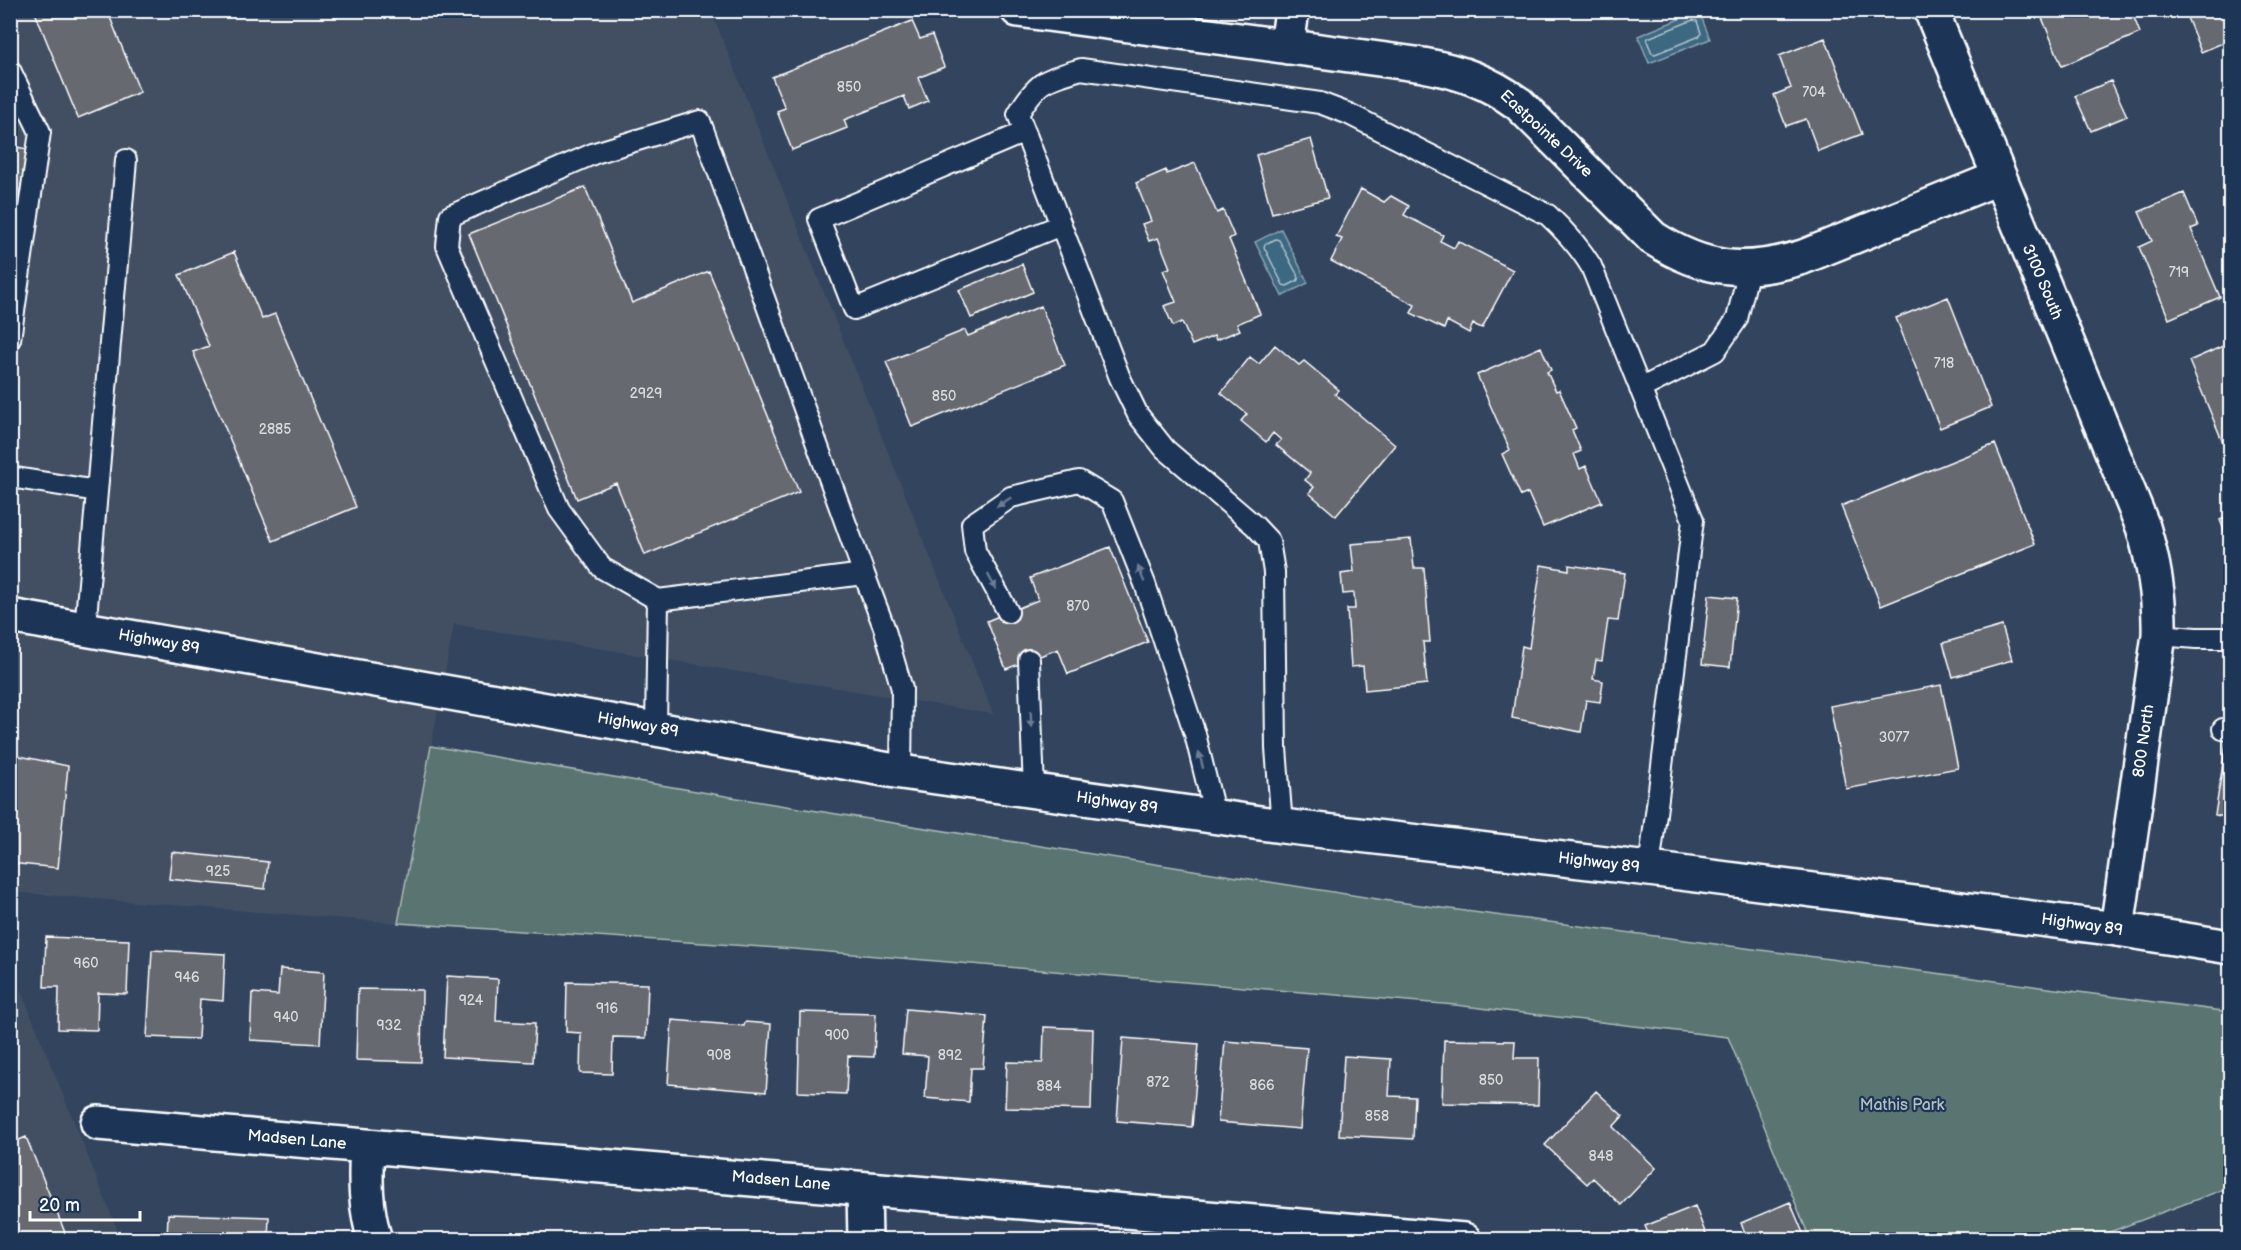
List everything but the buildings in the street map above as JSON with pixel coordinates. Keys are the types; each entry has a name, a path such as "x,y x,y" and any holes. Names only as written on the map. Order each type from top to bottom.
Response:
{"street":[{"name":"Eastpointe Drive","path":"1018,10 1423,65 1475,77 1519,104 1653,238 1674,252 1721,267 1749,269 1777,265 1803,257 1998,178"},
{"path":"1287,47 1292,10"},
{"name":"3100 South","path":"1931,10 2143,527 2151,554"},
{"name":"800 North","path":"2117,929 2159,635 2160,607 2151,554"},
{"name":"Highway 89","path":"10,616 901,772 1282,826 1649,869 2117,929 2230,947"},
{"name":"Madsen Lane","path":"98,1123 1464,1239"},
{"path":"367,1146 365,1186 367,1209 375,1239"},
{"path":"864,1189 865,1239"}],"lane":[{"path":"1282,826 1276,748 1274,572 1269,542 1255,526 1165,449 1138,415 1120,378 1018,114 1031,91 1050,78 1081,69 1320,104 1349,114 1548,215 1569,235 1591,266 1693,519 1649,869"},
{"path":"10,70 39,132 10,339"},
{"path":"864,574 658,600 602,568 559,509 447,246 450,216 595,153 700,121 884,627 902,688 901,772"},
{"path":"1026,132 819,219 854,309 1061,225"},
{"path":"85,629 126,160"},
{"path":"1640,389 1715,351 1737,319 1749,269"},
{"path":"10,477 97,491"},
{"path":"1008,612 975,551 972,524 1011,497 1079,481 1112,501 1145,584 1181,691 1195,734 1215,816"},
{"path":"656,728 658,600"},
{"path":"2159,635 2230,638"},
{"path":"1029,660 1034,791"}],"shaded area":[{"path":"10,11 711,11 993,714 454,624 398,923 11,892"},
{"path":"11,966 121,1239 11,1239"}],"green space":[{"name":"Mathis Park","path":"431,746 773,804 1390,901 2230,1012 2230,1187 2091,1239 1810,1239 1728,1037 1455,1005 794,949 398,923"}],"water":[{"path":"1699,11 1710,39 1649,63 1638,36"},
{"path":"1281,229 1308,283 1282,296 1255,242"}]}
